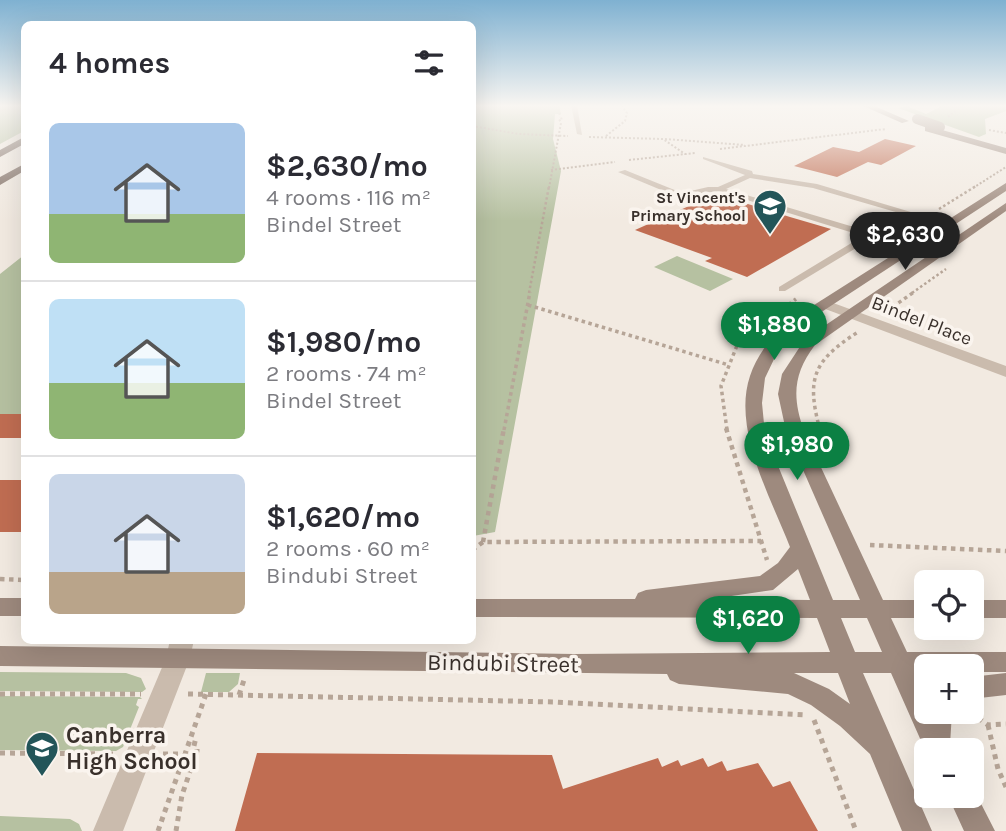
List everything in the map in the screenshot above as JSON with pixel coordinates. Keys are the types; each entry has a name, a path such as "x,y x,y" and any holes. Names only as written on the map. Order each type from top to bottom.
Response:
{"main road":[{"path":"0,154 18,144"},
{"path":"0,182 21,169"}],"street":[{"path":"980,144 1006,151"},
{"path":"917,831 881,749 756,434 752,404 759,370 767,353 786,329 1006,186"},
{"path":"991,195 1006,199"},
{"path":"934,738 794,431 786,405 788,377 795,360 810,342 1006,206"},
{"path":"910,248 933,256"},
{"name":"Bindel Place","path":"825,304 1006,372"},
{"path":"759,370 788,377"},
{"path":"556,608 765,584 778,577 793,561 801,546"},
{"path":"0,607 21,607"},
{"path":"476,608 914,609"},
{"path":"984,609 1006,609"},
{"path":"108,831 180,649"},
{"name":"Bindubi Street","path":"0,656 180,649 574,664 1006,662"},
{"path":"574,664 791,683 820,697 881,749"},
{"path":"984,687 1006,684"},
{"path":"968,808 980,831"}],"lane":[{"path":"702,155 749,173 748,176"},
{"path":"622,172 681,195 719,189 748,176 814,186 947,224"},
{"path":"719,189 910,248"},
{"path":"782,289 871,235"}],"path":[{"path":"483,542 557,144"},
{"path":"670,144 685,154 702,155"},
{"path":"735,144 753,145"},
{"path":"712,150 763,144"},
{"path":"827,452 819,429 813,383 818,366 835,347 950,265"},
{"path":"770,570 724,421 721,386 738,343 794,300"},
{"path":"528,305 729,365"},
{"path":"865,535 876,557"},
{"path":"476,547 483,542 761,541"},
{"path":"870,545 1006,551"},
{"path":"0,579 21,580"},
{"path":"0,694 206,694 554,702 813,716 856,831"},
{"path":"158,831 206,694"},
{"path":"984,722 988,725 1006,724"},
{"path":"988,725 998,769 1006,787"},
{"path":"176,831 182,795 197,751 197,744 189,743"},
{"path":"0,753 184,754"}],"green space":[{"path":"476,144 554,144 561,171 495,532 476,535"},
{"path":"677,256 733,279 710,291 654,267"},
{"path":"21,257 21,414 0,414 0,274"},
{"path":"0,672 126,673 141,678 146,689 142,692 0,691"},
{"path":"206,673 240,673 238,684 229,692 201,692"},
{"path":"0,696 142,699 138,699 136,705 139,707 123,747 116,751 0,750"},
{"path":"0,816 70,819 79,824 82,831 0,831"}],"building":[{"path":"875,144 916,146 881,165 868,162 837,177 794,166 833,147 859,152"},
{"name":"St Vincent's Primary School","path":"716,194 831,229 747,277 705,261 712,258 635,230"},
{"path":"0,414 21,414 21,438 0,438"},
{"path":"0,480 21,480 21,532 0,532"},
{"path":"257,753 552,755 563,789 658,758 662,767 678,760 681,766 703,758 708,767 722,761 727,771 758,763 773,787 790,781 818,831 235,831"}],"place":[{"name":"St Vincent's Primary School","path":"770,236"},
{"name":"Canberra High School","path":"42,778"}]}
